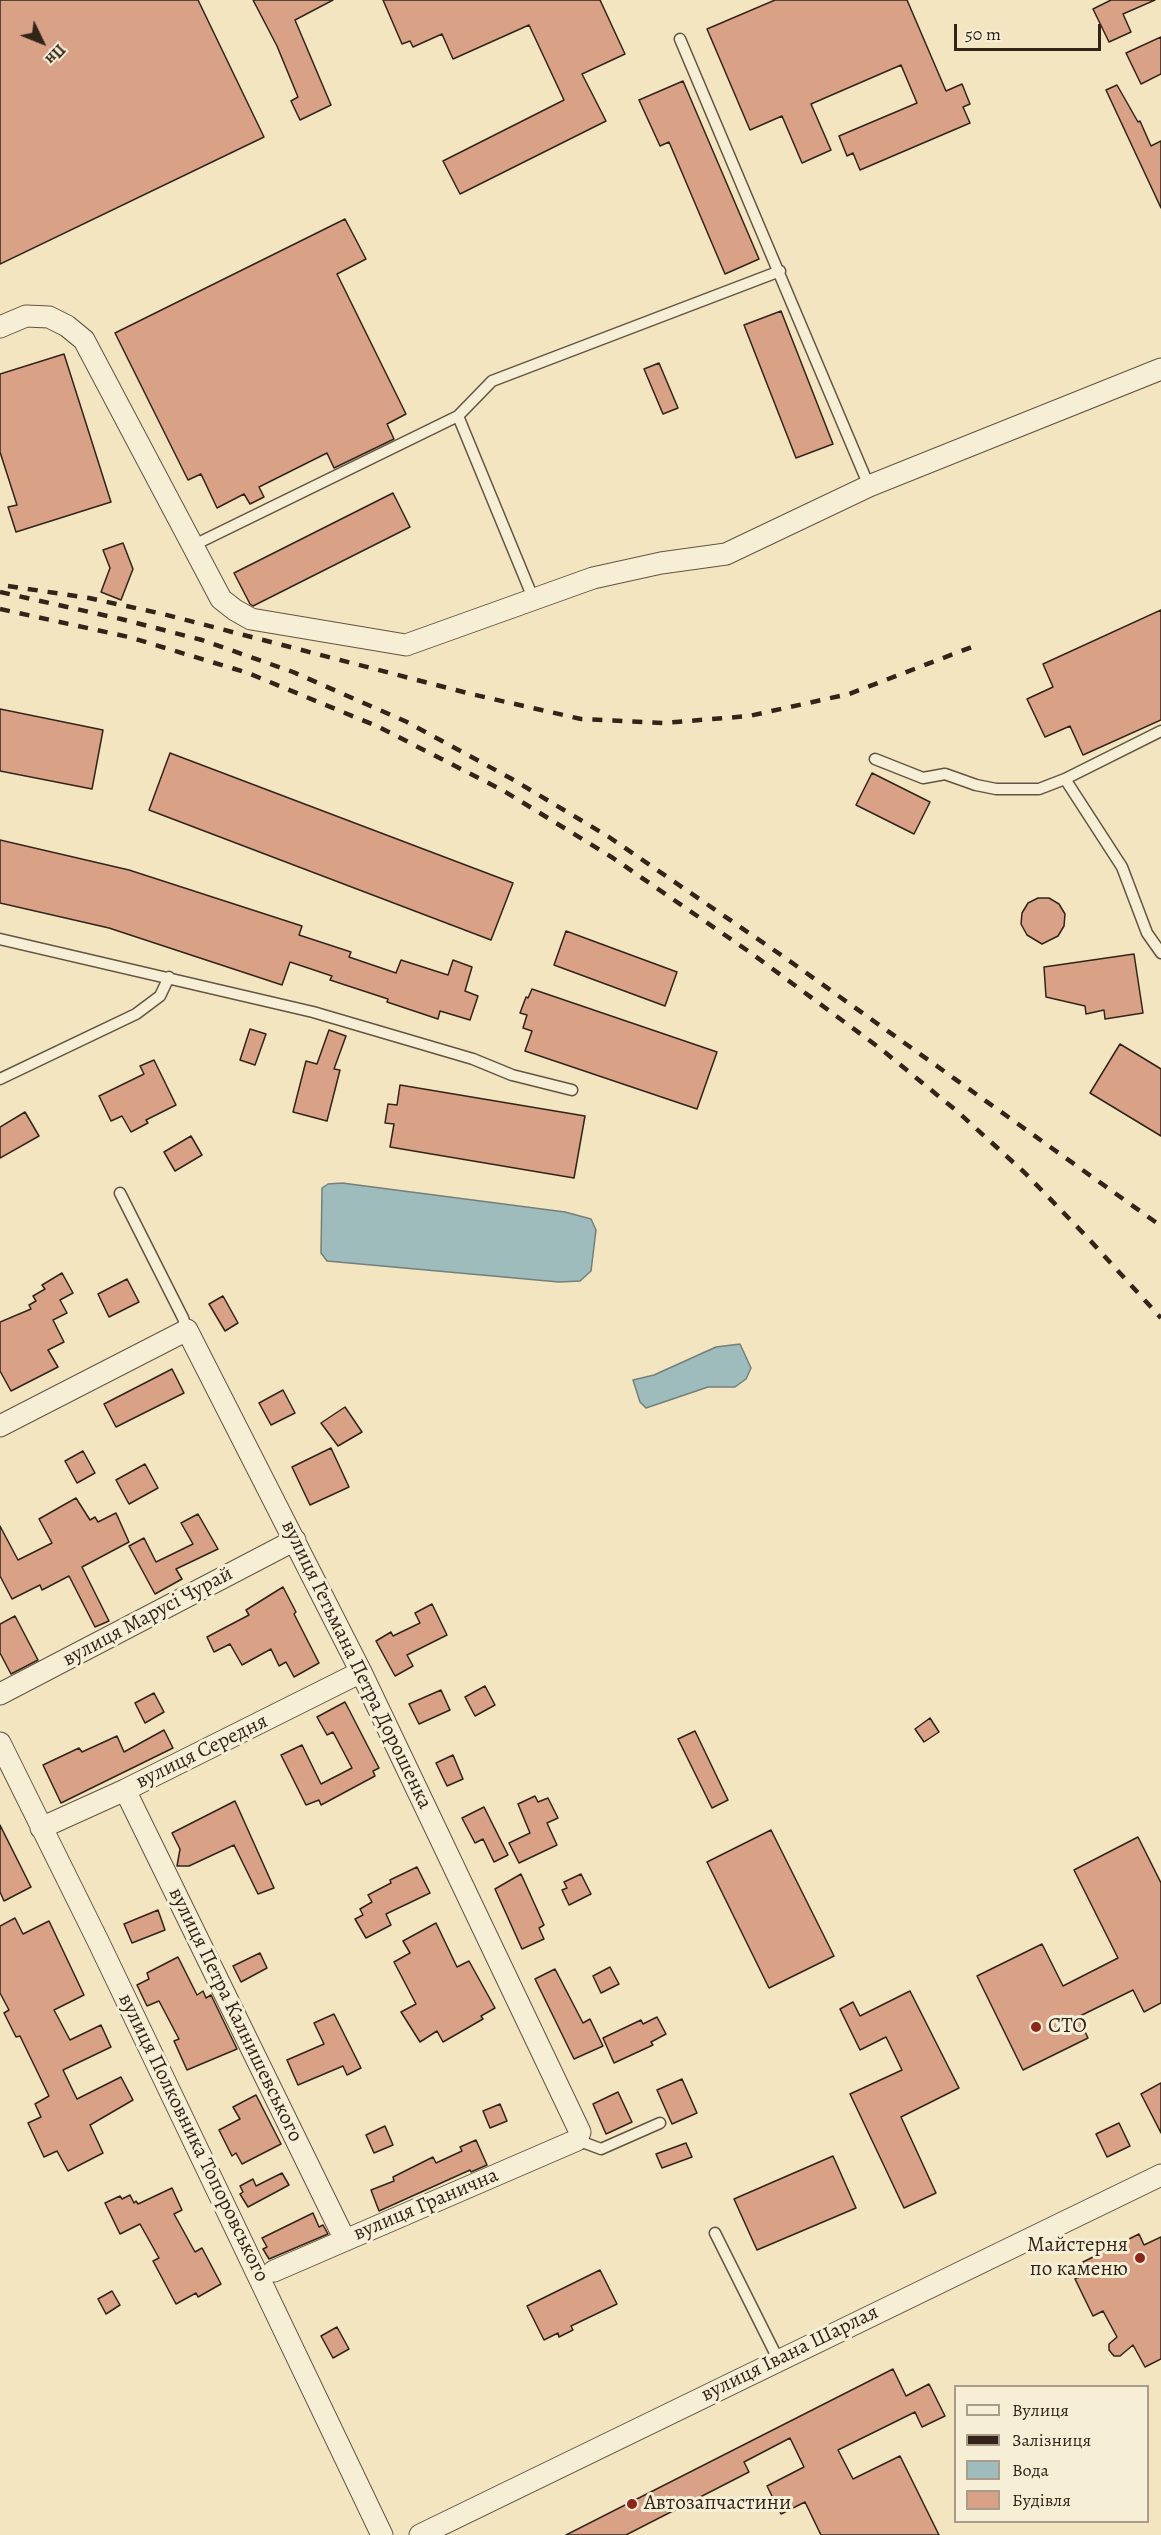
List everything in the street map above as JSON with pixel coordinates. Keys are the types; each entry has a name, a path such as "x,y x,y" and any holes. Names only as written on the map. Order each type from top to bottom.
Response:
{"street":[{"path":"0,327 26,316 49,317 67,326 84,340 220,598 235,610 251,619 406,645 593,578 662,563 726,554 869,486 1161,369"},
{"path":"0,1426 187,1330"},
{"name":"вулиця Гетьмана Петра Дорошенка","path":"187,1330 361,1672 573,2116 580,2132 577,2140"},
{"name":"вулиця Марусі Чурай","path":"0,1694 295,1540"},
{"name":"вулиця Середня","path":"41,1828 125,1790 361,1672"},
{"name":"вулиця Полковника Топоровського","path":"0,1743 98,1941 382,2535"},
{"name":"вулиця Петра Калнишевського","path":"125,1790 345,2240"},
{"name":"вулиця Гранична","path":"274,2271 577,2140"},
{"name":"вулиця Івана Шарлая","path":"420,2535 778,2359 1161,2175"}],"lane":[{"path":"680,39 869,486"},
{"path":"192,546 458,416 492,381 780,272"},
{"path":"458,416 532,598"},
{"path":"875,759 923,778 945,774 976,785 996,789 1039,789 1065,779 1161,731"},
{"path":"1065,779 1122,867 1147,933 1161,953"},
{"path":"0,939 313,1012 473,1059 512,1075 572,1090"},
{"path":"0,1079 136,1014 160,996 169,977"},
{"name":"вулиця Гетьмана Петра Дорошенка","path":"120,1193 187,1330"},
{"path":"577,2140 601,2149 660,2123"},
{"path":"715,2233 778,2359"}],"water":[{"path":"342,1183 565,1212 591,1219 596,1230 591,1271 580,1281 559,1282 327,1261 321,1253 322,1188 328,1184"},
{"path":"740,1344 751,1368 746,1379 735,1387 708,1387 646,1408 640,1402 633,1380 654,1375 716,1347"}],"building":[{"path":"0,0 198,0 264,137 0,264"},
{"path":"253,0 333,0 295,20 331,105 300,120 291,101 298,97 277,46"},
{"path":"383,0 600,0 625,54 582,74 606,121 460,194 443,161 564,100 529,25 453,59 442,34 413,47 410,41 402,44"},
{"path":"775,0 907,0 946,91 962,84 970,104 963,107 970,123 860,170 853,153 847,156 839,136 917,103 901,65 811,104 831,150 802,163 782,116 750,130 707,29"},
{"path":"1111,0 1155,0 1123,14 1131,32 1109,42 1093,9"},
{"path":"1161,37 1161,74 1141,84 1126,53"},
{"path":"683,81 759,259 725,274 669,142 660,146 639,100"},
{"path":"1117,85 1138,122 1140,121 1151,146 1161,141 1161,208 1106,90"},
{"path":"345,219 366,259 337,274 406,414 387,424 394,439 334,468 327,453 259,487 264,497 250,504 244,494 217,508 201,474 188,480 115,333"},
{"path":"781,311 833,444 796,458 744,325"},
{"path":"64,354 111,502 16,532 8,507 17,505 0,452 0,374"},
{"path":"659,363 678,408 663,414 644,369"},
{"path":"393,493 410,527 253,606 250,604 234,573"},
{"path":"123,543 133,569 121,600 101,592 110,568 103,550"},
{"path":"1161,610 1161,720 1083,755 1070,726 1045,737 1027,699 1053,687 1043,664"},
{"path":"0,709 103,730 92,789 0,771"},
{"path":"170,753 513,883 491,940 149,810"},
{"path":"872,773 930,802 914,834 856,805"},
{"path":"0,840 129,870 302,926 299,935 351,952 349,957 396,973 401,960 448,975 453,960 472,967 465,991 478,996 470,1020 440,1011 438,1019 387,1002 388,999 330,980 332,976 290,962 282,985 109,928 0,903"},
{"path":"1038,898 1049,898 1059,904 1065,914 1064,926 1058,936 1042,944 1027,935 1021,924 1022,913 1028,903"},
{"path":"566,931 677,972 665,1006 554,965"},
{"path":"1134,954 1143,1013 1105,1019 1104,1010 1086,1014 1085,1006 1046,997 1044,967"},
{"path":"532,989 717,1052 697,1109 525,1051 532,1031 523,1028 527,1015 520,1013"},
{"path":"250,1029 266,1034 255,1065 240,1060"},
{"path":"329,1030 346,1036 334,1069 340,1070 327,1121 293,1112 306,1061 317,1064"},
{"path":"1120,1044 1161,1069 1161,1136 1090,1093"},
{"path":"154,1060 176,1105 146,1120 148,1123 131,1132 122,1116 111,1121 99,1096 144,1074 140,1066"},
{"path":"400,1085 585,1116 574,1178 390,1147 394,1124 385,1123 388,1104 397,1105"},
{"path":"25,1112 39,1136 0,1158 0,1127"},
{"path":"191,1136 202,1155 175,1171 164,1152"},
{"path":"62,1273 73,1293 60,1300 67,1313 53,1320 64,1342 48,1350 58,1367 11,1391 0,1371 0,1322 31,1309 29,1305 36,1301 33,1296 45,1289 42,1285"},
{"path":"127,1279 139,1302 109,1317 98,1294"},
{"path":"223,1296 238,1323 225,1331 209,1304"},
{"path":"172,1369 184,1393 116,1427 104,1404"},
{"path":"283,1390 295,1413 271,1425 259,1403"},
{"path":"345,1407 362,1432 338,1446 321,1423"},
{"path":"331,1448 349,1487 310,1505 292,1467"},
{"path":"83,1451 95,1473 77,1483 65,1461"},
{"path":"145,1464 158,1488 129,1504 116,1480"},
{"path":"76,1498 90,1520 95,1517 98,1522 116,1513 129,1542 82,1567 109,1621 95,1627 69,1576 42,1590 40,1585 12,1599 0,1576 0,1526 18,1560 52,1543 39,1519"},
{"path":"198,1514 218,1549 176,1569 182,1579 155,1594 129,1546 144,1538 156,1562 193,1544 181,1523"},
{"path":"283,1587 319,1663 294,1677 286,1662 279,1666 271,1649 242,1665 230,1644 214,1652 207,1637 249,1615 246,1610"},
{"path":"432,1604 447,1635 407,1655 413,1666 395,1676 376,1641 391,1632 393,1636 420,1623 415,1613"},
{"path":"15,1616 38,1660 11,1674 0,1653 0,1624"},
{"path":"485,1686 495,1705 475,1716 465,1697"},
{"path":"441,1690 450,1710 419,1724 409,1704"},
{"path":"154,1693 164,1712 145,1723 135,1703"},
{"path":"345,1702 379,1768 373,1771 375,1776 321,1805 319,1800 306,1805 281,1755 302,1745 321,1784 352,1768 333,1732 327,1735 317,1717"},
{"path":"930,1718 939,1732 924,1742 915,1729"},
{"path":"164,1730 173,1748 61,1803 43,1765 79,1748 82,1752 117,1736 124,1752"},
{"path":"695,1731 728,1800 712,1808 678,1739"},
{"path":"453,1755 463,1779 447,1786 436,1763"},
{"path":"535,1796 538,1802 548,1798 558,1818 547,1823 557,1845 519,1863 509,1843 530,1833 518,1804"},
{"path":"235,1801 274,1888 258,1894 234,1845 189,1866 177,1866 180,1849 172,1833"},
{"path":"484,1807 508,1855 494,1862 483,1839 475,1843 462,1818"},
{"path":"0,1825 31,1887 4,1901 0,1892"},
{"path":"771,1830 834,1956 769,1988 707,1862"},
{"path":"1138,1837 1161,1883 1161,2003 1144,2012 1133,1990 1078,2017 1088,2038 1023,2070 977,1976 1042,1944 1063,1986 1118,1958 1074,1870"},
{"path":"417,1867 430,1893 386,1914 391,1925 366,1938 355,1919 363,1915 360,1909 372,1902 368,1895 391,1883 390,1880"},
{"path":"521,1874 544,1925 539,1928 544,1939 522,1949 495,1889"},
{"path":"581,1874 591,1894 569,1905 562,1890 567,1888 564,1882"},
{"path":"158,1910 165,1930 132,1943 124,1924"},
{"path":"15,1918 23,1934 49,1921 84,1995 54,2010 70,2040 101,2025 111,2047 63,2070 77,2099 121,2077 133,2100 90,2125 103,2153 68,2171 57,2151 44,2157 28,2123 41,2117 35,2104 49,2096 20,2036 16,2037 4,2013 9,2010 0,1993 0,1926"},
{"path":"436,1923 457,1967 469,1961 495,2008 481,2016 483,2019 443,2042 437,2031 420,2042 401,2012 416,2004 394,1962 410,1953 403,1941"},
{"path":"260,1953 267,1968 241,1982 233,1966"},
{"path":"178,1957 197,1995 203,1991 206,1998 211,1995 237,2049 187,2070 174,2041 179,2039 159,2001 147,2006 137,1985 149,1979 147,1973"},
{"path":"610,1967 619,1984 601,1993 593,1976"},
{"path":"555,1969 583,2023 590,2019 603,2046 574,2059 535,1979"},
{"path":"910,1991 959,2088 901,2117 936,2193 904,2208 850,2094 902,2070 886,2037 860,2050 840,2009 853,2002 860,2016"},
{"path":"334,2014 361,2068 347,2075 343,2066 298,2085 287,2060 324,2044 314,2023"},
{"path":"657,2017 666,2034 651,2042 653,2045 614,2063 603,2038 641,2020 643,2024"},
{"path":"682,2079 697,2113 672,2124 657,2090"},
{"path":"1161,2083 1161,2133 1141,2094"},
{"path":"618,2092 632,2122 606,2134 593,2104"},
{"path":"256,2095 281,2144 242,2164 236,2153 232,2156 219,2130 240,2119 233,2107"},
{"path":"500,2104 507,2121 490,2128 483,2111"},
{"path":"1119,2123 1130,2146 1107,2157 1096,2134"},
{"path":"385,2126 393,2145 374,2153 366,2135"},
{"path":"476,2140 487,2165 471,2172 470,2170 379,2211 371,2190 394,2181 393,2177 433,2157 436,2163 462,2151 460,2147"},
{"path":"686,2143 692,2157 662,2168 656,2154"},
{"path":"833,2156 856,2208 757,2250 734,2199"},
{"path":"282,2173 289,2185 248,2207 240,2194 243,2192 240,2186 253,2179 256,2186"},
{"path":"172,2188 182,2210 174,2214 195,2252 202,2248 221,2284 198,2297 196,2293 176,2304 153,2261 159,2258 140,2224 120,2234 105,2203 120,2196 122,2199 130,2195 134,2203 136,2201 138,2204"},
{"path":"313,2213 319,2227 323,2225 328,2234 269,2259 263,2249 267,2247 262,2238"},
{"path":"1139,2234 1144,2245 1161,2237 1161,2359 1145,2367 1133,2345 1120,2356 1114,2356 1109,2350 1109,2344 1117,2337 1103,2311 1093,2316 1075,2279 1088,2273 1083,2262"},
{"path":"600,2270 617,2304 571,2326 573,2330 559,2337 558,2333 544,2340 527,2306"},
{"path":"112,2291 120,2305 106,2314 98,2299"},
{"path":"337,2327 349,2349 333,2358 321,2336"},
{"path":"893,2369 906,2396 929,2384 945,2416 922,2427 915,2412 838,2450 853,2479 900,2456 939,2535 821,2535 805,2502 781,2514 767,2486 804,2467 790,2438 744,2462 749,2472 626,2535 566,2535"}],"railway":[{"path":"8,586 89,598 163,614 471,694 581,719 664,723 749,716 849,694 977,645"},
{"path":"0,592 202,640 293,672 407,722 512,779 609,837 784,957 1161,1226"},
{"path":"0,609 129,637 248,673 379,727 504,791 613,858 751,953 881,1049 958,1112 1025,1173 1161,1318"}],"place":[{"name":"СТО","path":"1036,2027"},
{"name":"Майстерня по каменю","path":"1140,2258"},
{"name":"Автозапчастини","path":"632,2504"}]}
